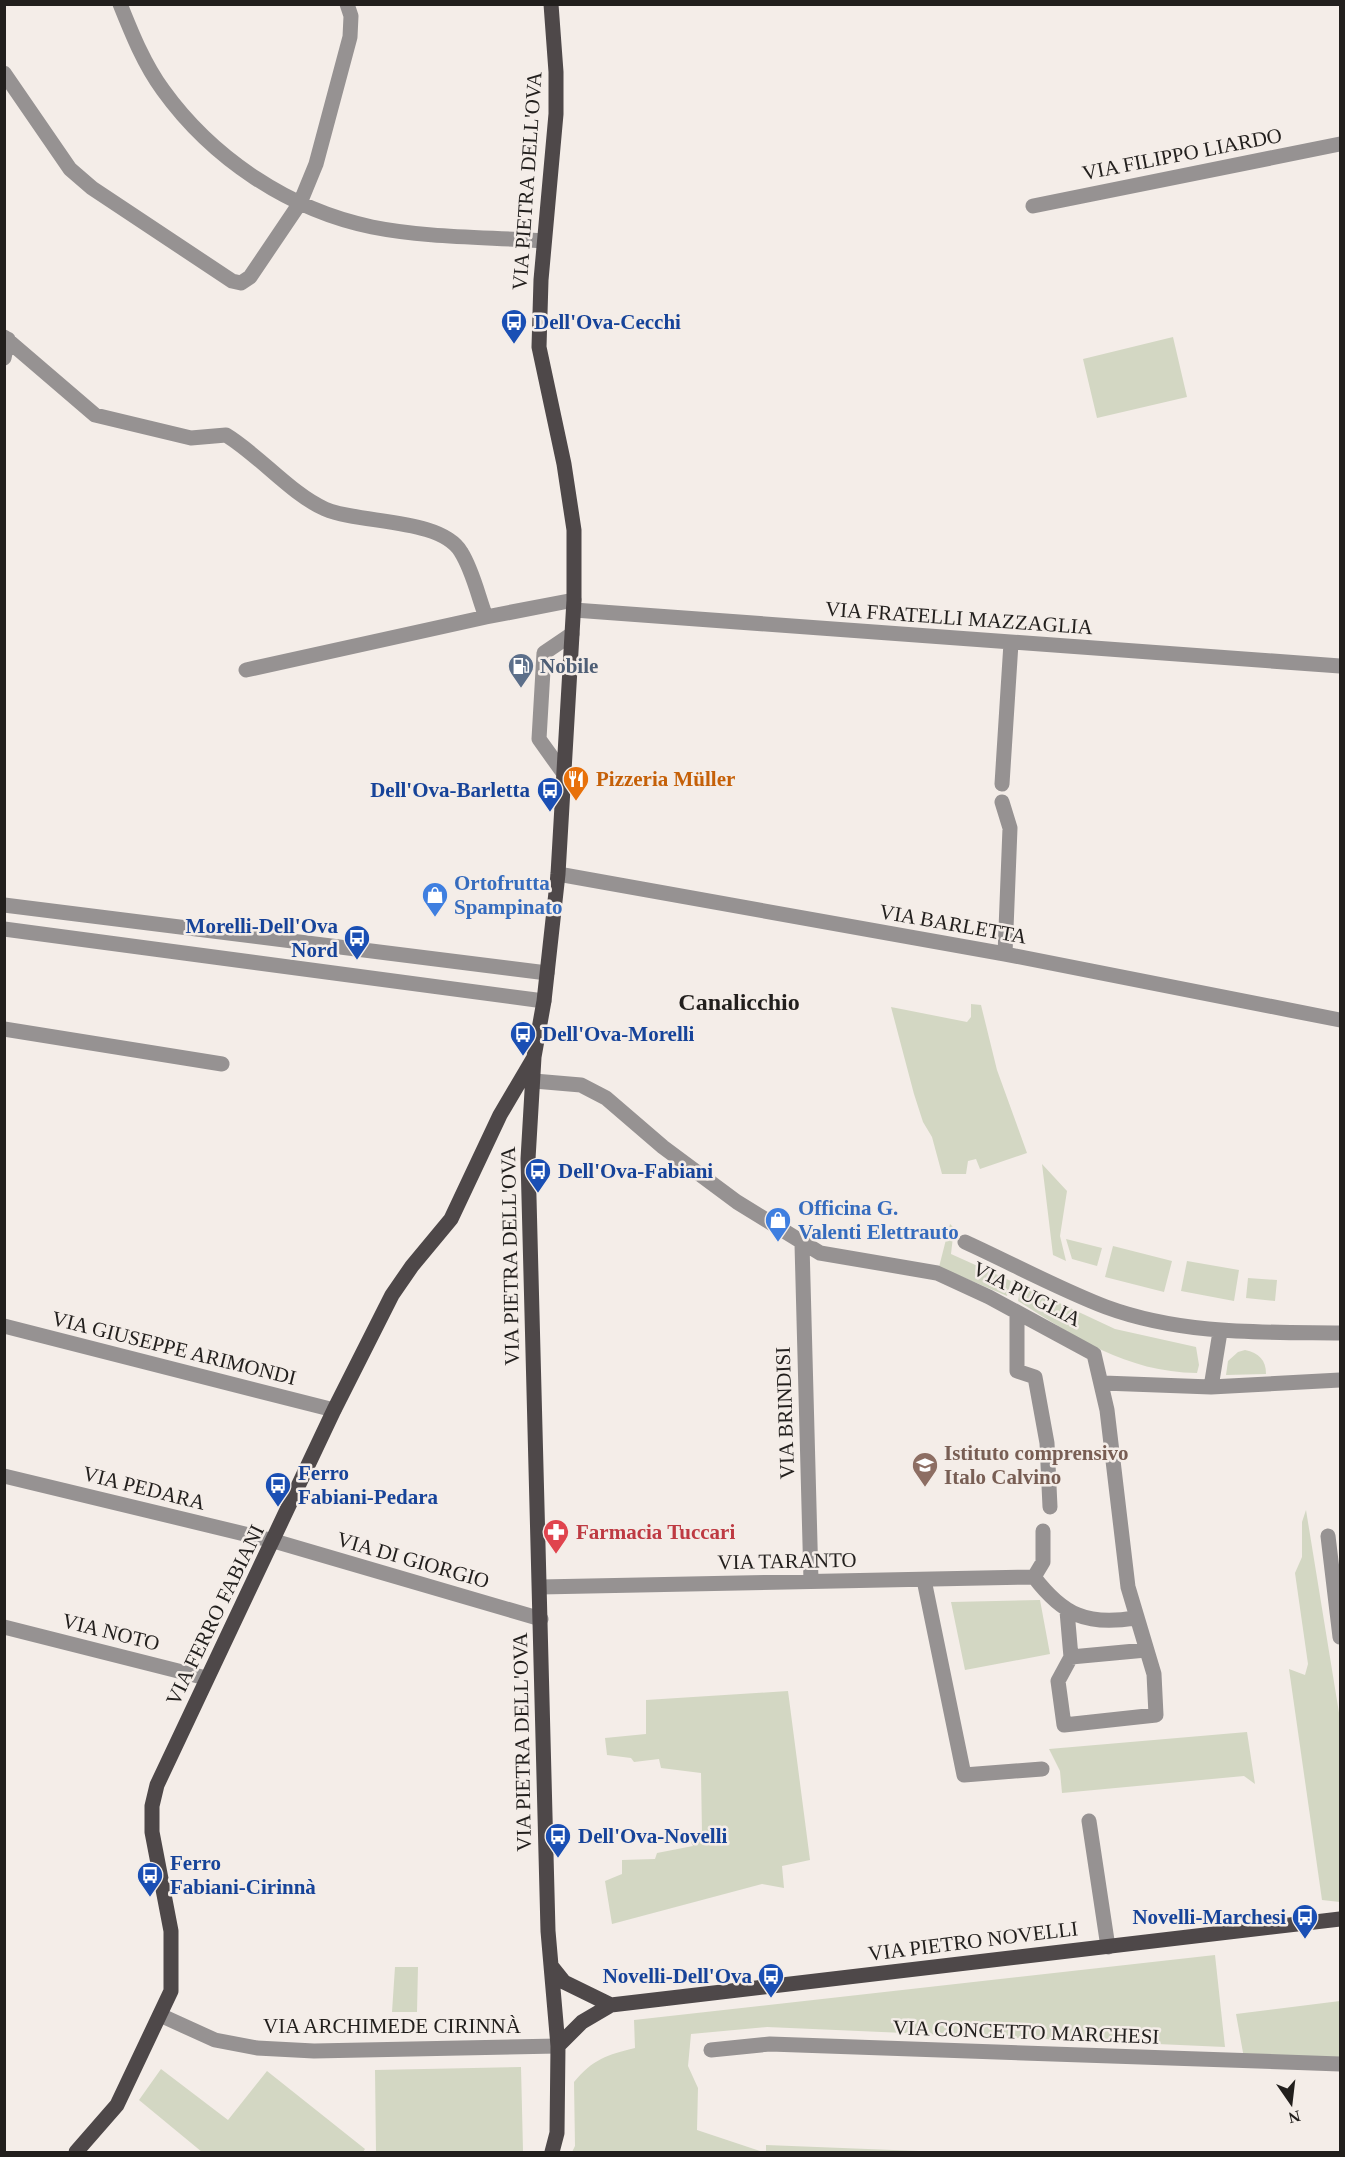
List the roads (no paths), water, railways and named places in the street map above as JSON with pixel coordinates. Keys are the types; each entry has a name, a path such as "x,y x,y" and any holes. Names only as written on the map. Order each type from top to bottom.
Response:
{"main road":[{"name":"VIA PIETRA DELL'OVA","path":"551,4 556,72 556,114 544,241 539,347 564,464 574,530 574,605 558,874 548,973 534,1057 528,1159 530,1318 541,1619 548,1931 558,2046 557,2133 552,2152"},
{"name":"VIA FERRO FABIANI","path":"76,2152 117,2106 171,1991 173,1967 171,1931 152,1832 152,1806 157,1785 334,1410 392,1295 412,1266 452,1218 504,1109 534,1057"},
{"path":"504,1109 525,1105 531,1112"},
{"name":"VIA PIETRO NOVELLI","path":"611,2005 1341,1919"},
{"path":"552,1967 564,1982 611,2005"},
{"path":"558,2046 582,2022 611,2005"}],"street":[{"path":"120,4 140,52 162,89 186,118 211,145 236,164 300,203 370,227 544,241"},
{"path":"4,73 70,170 92,188 232,281 241,283 250,277 300,203 316,164 350,37 351,16 347,4"},
{"name":"VIA FILIPPO LIARDO","path":"1033,206 1341,144"},
{"path":"4,358 6,338"},
{"path":"6,338 95,415 191,438 226,435 245,447 323,508 345,516 443,535 461,551 486,616"},
{"name":"VIA FRATELLI MAZZAGLIA","path":"246,670 486,616 574,605 1011,643 1341,666"},
{"path":"564,774 539,739 544,653 572,634"},
{"path":"1002,784 1011,643"},
{"path":"1002,801 1010,828 1005,954"},
{"name":"VIA BARLETTA","path":"558,874 1005,954 1341,1020"},
{"path":"4,905 548,973"},
{"path":"4,929 544,1001"},
{"path":"4,1029 222,1064"},
{"name":"VIA PUGLIA","path":"534,1081 581,1085 606,1098 663,1147 737,1202 820,1253 938,1274 1089,1349 1094,1354 1102,1383 1128,1587 1135,1618 1154,1674 1156,1715 1064,1725 1058,1680 1071,1657"},
{"name":"VIA PUGLIA","path":"965,1242 1105,1306 1170,1324 1220,1332 1341,1333"},
{"name":"VIA BRINDISI","path":"802,1244 810,1581"},
{"path":"1017,1313 1017,1371 1035,1377 1047,1443 1050,1507"},
{"name":"VIA GIUSEPPE ARIMONDI","path":"4,1326 334,1410"},
{"path":"1210,1387 1220,1332"},
{"path":"1102,1383 1210,1387 1341,1380"},
{"name":"VIA PEDARA","path":"4,1476 274,1541"},
{"path":"1043,1531 1043,1562 1034,1576 1051,1599 1067,1611 1100,1620 1135,1618"},
{"path":"1328,1536 1337,1579 1341,1637"},
{"name":"VIA DI GIORGIO","path":"274,1541 541,1619"},
{"name":"VIA TARANTO","path":"540,1587 1034,1576"},
{"path":"924,1580 964,1775 1042,1769"},
{"path":"1067,1611 1071,1657 1146,1650"},
{"name":"VIA NOTO","path":"4,1627 206,1678"},
{"path":"1089,1821 1107,1947"},
{"name":"VIA ARCHIMEDE CIRINNÀ","path":"160,2015 215,2040 269,2048 314,2051 558,2046"},
{"name":"VIA CONCETTO MARCHESI","path":"711,2050 770,2044 1341,2064"}],"place":[{"name":"Dell'Ova-Cecchi","path":"514,345"},
{"name":"Nobile","path":"521,689"},
{"name":"Pizzeria Müller","path":"576,802"},
{"name":"Dell'Ova-Barletta","path":"550,813"},
{"name":"Ortofrutta Spampinato","path":"435,918"},
{"name":"Morelli-Dell'Ova Nord","path":"357,961"},
{"name":"Dell'Ova-Morelli","path":"523,1057"},
{"name":"Dell'Ova-Fabiani","path":"538,1194"},
{"name":"Officina G. Valenti Elettrauto","path":"778,1243"},
{"name":"Istituto comprensivo Italo Calvino","path":"925,1488"},
{"name":"Ferro Fabiani-Pedara","path":"278,1508"},
{"name":"Farmacia Tuccari","path":"556,1555"},
{"name":"Dell'Ova-Novelli","path":"558,1859"},
{"name":"Ferro Fabiani-Cirinnà","path":"150,1898"},
{"name":"Novelli-Marchesi","path":"1305,1940"},
{"name":"Novelli-Dell'Ova","path":"771,1999"}],"district":[{"name":"Canalicchio","path":"739,1002"}]}
